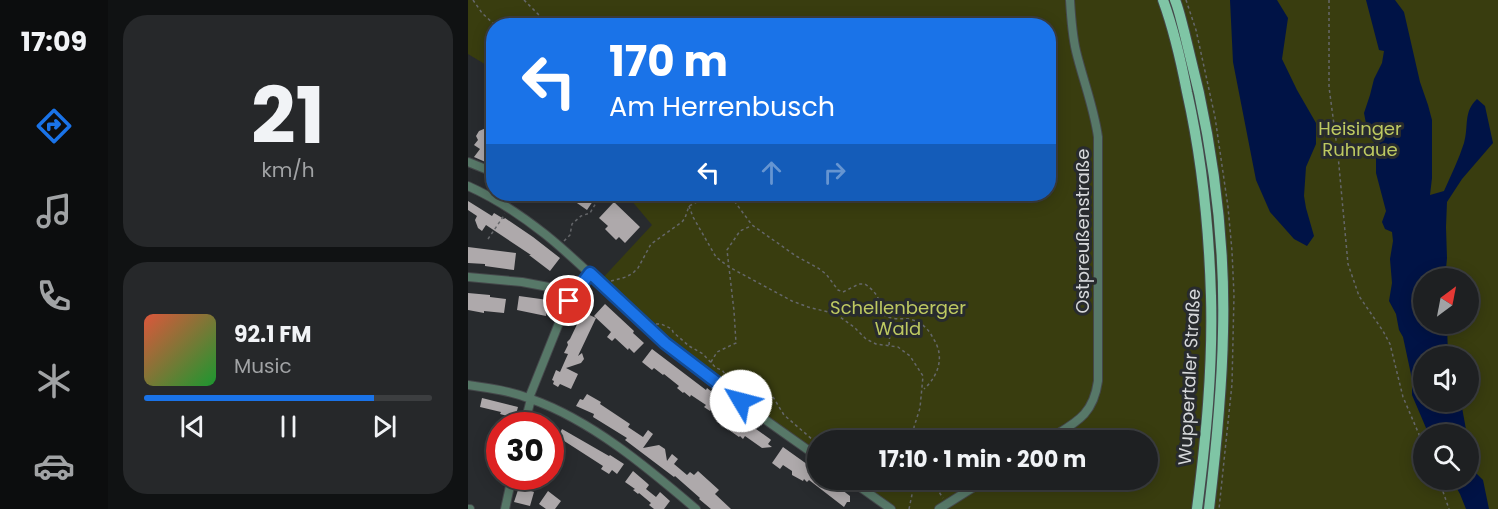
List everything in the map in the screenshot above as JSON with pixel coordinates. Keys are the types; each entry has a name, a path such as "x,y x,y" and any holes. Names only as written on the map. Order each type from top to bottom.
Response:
{"main road":[{"name":"Wuppertaler Straße","path":"1163,0 1175,39 1194,122 1206,211 1209,255 1211,296 1209,383 1197,509"},
{"name":"Wuppertaler Straße","path":"1175,0 1207,132 1221,249 1223,331 1221,381 1209,509"}],"street":[{"name":"Ostpreußenstraße","path":"1063,430 1086,414 1094,400 1098,381 1098,137 1094,112 1076,51 1070,0"},
{"path":"468,162 486,169"},
{"path":"468,186 486,196"},
{"path":"495,201 560,246 645,325 689,362 807,449"},
{"path":"527,412 530,398 565,308 590,273"},
{"path":"468,277 522,282 575,292"},
{"path":"468,385 530,398 587,426 616,445 696,509"},
{"path":"505,509 509,490"},
{"path":"864,490 891,509"},
{"path":"939,509 969,490"}],"path":[{"path":"472,0 487,18"},
{"path":"524,0 542,18"},
{"path":"1329,0 1329,87 1348,264 1359,296 1390,344 1403,398 1414,424"},
{"path":"560,246 570,235 572,224 581,216 590,213 597,201"},
{"path":"688,201 693,217 716,257 729,267 792,301 836,314 866,339 876,344 898,347 910,356 923,376 920,408 914,427 908,430"},
{"path":"601,283 633,273 651,244 682,222 689,206 699,201"},
{"path":"734,201 752,225 826,274 838,290 843,292 859,284 865,284 879,297 884,315 898,320 907,318 926,327 938,347 940,363 936,375 922,390"},
{"path":"488,239 508,208"},
{"path":"711,363 717,352 736,343 727,250 740,231 752,225"},
{"path":"889,345 891,319"},
{"path":"645,325 661,324 672,329 689,346 702,354 716,368 722,370 728,378 763,392 771,392 784,415 807,435"},
{"path":"909,509 913,490"},
{"path":"938,490 947,504"},
{"path":"1442,490 1449,509"}],"green space":[{"path":"468,0 1498,0 1498,509 894,509 868,490 1158,490 1158,430 807,430 807,448 690,361 600,281 652,225 632,201 1056,201 1056,18 486,18 486,65 468,54"}],"shaded area":[{"path":"1230,0 1277,0 1288,18 1282,59 1316,123 1316,144 1306,167 1304,196 1314,236 1307,246 1294,239 1270,212 1256,180 1233,62"},
{"path":"1366,0 1395,0 1404,12 1420,82 1432,120 1430,195 1444,191 1464,143 1468,114 1477,99 1485,106 1493,143 1462,179 1447,202 1446,268 1413,268 1413,334 1447,334 1448,346 1413,346 1413,397 1412,379 1403,337 1396,314 1389,301 1392,283 1390,259 1392,232 1385,229 1382,222 1386,211 1376,173 1376,145 1368,134 1364,113 1374,79 1382,63 1384,51 1379,50"},
{"path":"1419,412 1463,412 1465,424 1424,424"},
{"path":"1479,476 1483,480 1489,509 1466,509 1458,490 1479,490"}],"building":[{"path":"486,128 486,162 474,157 480,149 474,145 478,140 476,136 479,131"},
{"path":"468,201 492,216 494,213 505,218 560,258 550,271 529,255 531,255 486,225 482,231 475,220 477,216 468,210"},
{"path":"574,201 593,201 587,210"},
{"path":"614,202 640,227 625,243 619,237 616,240 605,229 608,226 599,218"},
{"path":"468,247 516,253 514,270 468,263"},
{"path":"468,293 506,299 504,313 468,310"},
{"path":"519,296 548,300 546,316 517,310"},
{"path":"605,304 644,343 634,353 615,338 612,341 607,337 611,332 594,316"},
{"path":"583,312 596,318 578,356 582,353 584,359 581,363 566,368 578,374 571,389 560,384 558,387 553,384 552,380 556,370 560,372 568,354 564,353 567,342"},
{"path":"652,349 750,422 749,424 771,440 768,444 772,447 762,448 745,436 743,439 739,437 729,430 732,424 722,416 721,418 711,409 710,411 704,407 706,405 691,395 690,397 683,393 677,388 679,386 664,374 654,368 652,370 642,362"},
{"path":"587,394 630,424 628,427 643,437 648,430 653,434 643,448 659,445 665,449 667,461 672,454 678,459 674,464 687,475 690,472 694,475 698,471 719,490 715,494 731,509 711,509 675,476 625,440 627,438 593,417 594,414 576,406"},
{"path":"482,398 518,407 517,412 501,412 480,407"},
{"path":"564,430 624,464 617,474 612,470 609,474 601,469 603,466 564,441"},
{"path":"783,447 807,464 807,482 792,475 792,471 783,465 780,469 772,463"},
{"path":"633,471 649,485 646,489 656,497 660,492 670,501 664,509 654,509 649,505 651,503 625,482"},
{"path":"518,490 534,492 530,506 514,502"},
{"path":"822,490 842,490 850,496 850,502 847,502 844,507"},
{"path":"548,491 561,501 555,509 546,509 539,504"}],"route":[{"path":"569,301 590,273 665,343 741,401"}],"park label":[{"name":"Heisinger Ruhraue","path":"1360,138"},
{"name":"Schellenberger Wald","path":"898,317"}]}
